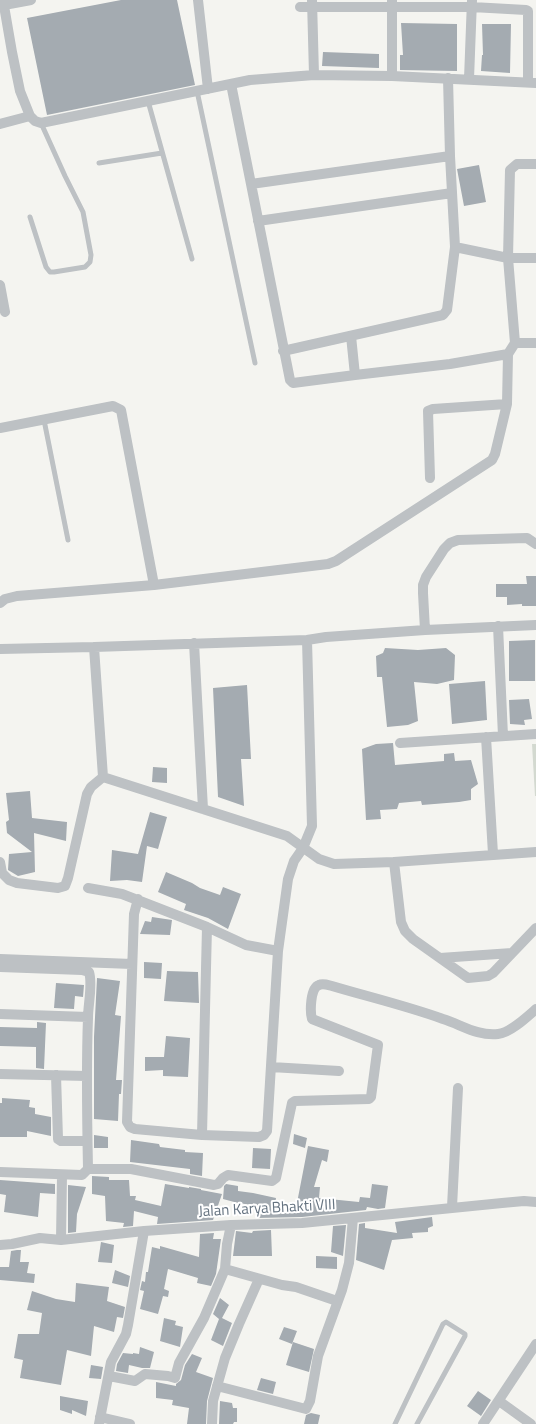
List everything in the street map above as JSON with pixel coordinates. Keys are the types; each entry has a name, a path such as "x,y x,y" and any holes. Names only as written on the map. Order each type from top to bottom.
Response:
{"street":[{"path":"31,0 4,3 20,91 30,116 35,121 41,123 250,80 314,75 392,76 532,82 528,11 526,10 472,4 312,3 300,7"},
{"path":"198,0 208,89"},
{"path":"312,3 314,75"},
{"path":"392,3 392,76"},
{"path":"470,79 472,4"},
{"path":"283,351 443,315 447,310 455,247 450,156 448,78"},
{"path":"231,84 283,351 291,382 450,364 508,354"},
{"path":"0,124 30,116"},
{"path":"251,184 450,156"},
{"path":"0,603 5,599 17,596 154,585 336,562 492,460 495,454 507,404 508,354 515,342 508,258 510,170 517,164 536,164"},
{"path":"258,221 452,193"},
{"path":"455,247 508,258 536,258"},
{"path":"0,289 5,312"},
{"path":"351,336 355,375"},
{"path":"515,342 536,343"},
{"path":"430,478 428,412 433,409 507,404"},
{"path":"0,428 114,406 121,410 154,585"},
{"path":"425,630 423,585 426,577 450,543 458,540 527,538 536,544"},
{"path":"0,649 307,640 326,637 425,630 536,625"},
{"path":"498,626 503,736"},
{"path":"138,899 134,914 127,1122 130,1127 135,1130 202,1135 259,1137 264,1135 267,1131 272,1067 278,951 288,879 294,861 309,837 312,826 307,640"},
{"path":"194,643 203,809"},
{"path":"94,647 103,777"},
{"path":"400,743 536,734"},
{"path":"486,737 493,854"},
{"path":"103,777 287,836 319,859 334,864 394,862 536,852"},
{"path":"0,862 1,873 9,880 17,883 58,888 65,886 87,794 91,787 103,777"},
{"path":"394,862 401,922 405,931 468,978 488,976 493,973 536,928"},
{"path":"88,888 122,894 138,899 207,927 246,945 278,951"},
{"path":"202,1135 207,927"},
{"path":"440,958 512,953"},
{"path":"0,959 132,964"},
{"path":"0,967 82,970 89,972 87,1076 88,1169"},
{"path":"0,1172 82,1175 88,1169 130,1169 214,1185 218,1184 228,1175 272,1181 275,1180 292,1103 295,1101 368,1099 371,1097 378,1045 312,1019 311,1007 313,992 318,985 323,984 332,986 444,1019 467,1030 478,1033 506,1033 536,1009"},
{"path":"0,1014 88,1017"},
{"path":"272,1067 338,1071"},
{"path":"0,1074 87,1076"},
{"path":"56,1075 58,1139 61,1142 87,1141"},
{"path":"452,1207 458,1088"},
{"path":"61,1240 62,1175"},
{"name":"Jalan Karya Bhakti VIII","path":"0,1245 40,1238 61,1240 144,1231 231,1225 302,1223 452,1207 524,1201 536,1202"},
{"path":"217,1386 306,1409 310,1401 318,1356 349,1263 353,1218"},
{"path":"109,1376 136,1381 145,1374 176,1378 179,1363 204,1318 225,1269 227,1244 231,1225"},
{"path":"130,1424 100,1420 109,1376 110,1362 126,1334 144,1231"},
{"path":"225,1269 282,1285 296,1287 337,1301"},
{"path":"212,1424 213,1401 228,1349 259,1279"},
{"path":"483,1424 536,1344"},
{"path":"499,1401 531,1424"}],"lane":[{"path":"197,91 255,363"},
{"path":"148,101 192,259"},
{"path":"30,217 46,267 50,272 85,267 90,262 91,255 83,212 41,123"},
{"path":"99,163 162,153"},
{"path":"44,420 68,540"},
{"path":"394,1424 443,1324 446,1322 465,1334 465,1336 417,1424"}],"shaded area":[{"path":"532,744 536,744 536,796 535,796"}],"building":[{"path":"121,0 177,0 195,85 47,115 27,18"},
{"path":"401,23 457,24 457,71 400,70 400,55 403,55"},
{"path":"482,24 511,24 510,73 481,71 483,55"},
{"path":"323,52 379,54 379,68 322,66"},
{"path":"479,165 486,202 464,206 457,169"},
{"path":"526,576 536,576 536,606 522,606 522,604 507,605 507,597 496,597 496,584 527,584"},
{"path":"535,640 535,681 509,681 509,641"},
{"path":"385,648 418,650 446,648 455,655 454,680 437,684 414,682 418,721 408,725 387,727 382,677 377,677 376,656 383,653"},
{"path":"485,681 487,720 452,724 449,684"},
{"path":"247,685 251,759 241,759 244,806 218,797 213,688"},
{"path":"529,699 532,719 524,720 525,725 510,724 509,700"},
{"path":"393,743 395,765 444,761 444,754 454,753 455,761 471,760 478,784 471,789 471,800 422,805 421,801 399,803 397,809 380,810 381,819 366,820 362,749 376,744"},
{"path":"153,767 167,768 167,783 152,782"},
{"path":"30,791 32,818 67,822 66,841 34,833 35,872 18,876 8,870 9,854 32,852 7,833 6,822 9,820 6,793"},
{"path":"150,812 167,817 158,849 147,846 142,882 127,880 110,881 112,850 138,854"},
{"path":"166,872 200,888 220,895 223,887 241,894 228,929 208,918 184,910 186,904 158,892"},
{"path":"152,917 172,920 170,935 140,934 145,921 151,922"},
{"path":"144,962 162,963 161,979 144,978"},
{"path":"167,971 198,972 199,1003 164,1001"},
{"path":"97,978 120,981 115,1015 121,1016 116,1080 122,1080 121,1094 119,1094 118,1121 94,1119 94,1037"},
{"path":"56,983 84,985 83,997 75,996 74,1009 54,1008"},
{"path":"37,1022 46,1023 44,1069 36,1068 36,1047 0,1046 0,1027 37,1028"},
{"path":"166,1036 190,1038 188,1077 163,1076 163,1070 145,1071 145,1057 164,1057"},
{"path":"2,1098 30,1100 29,1107 35,1108 35,1114 51,1117 51,1136 27,1131 27,1137 0,1137 0,1103 2,1103"},
{"path":"294,1134 307,1138 305,1148 293,1144"},
{"path":"94,1135 108,1137 108,1148 94,1148"},
{"path":"131,1140 159,1144 160,1147 185,1150 185,1152 203,1153 202,1176 190,1174 190,1169 130,1162"},
{"path":"308,1146 329,1150 327,1162 322,1160 314,1187 320,1187 319,1198 359,1202 360,1197 370,1198 372,1184 388,1186 385,1208 378,1209 367,1207 366,1210 302,1217 256,1218 259,1206 223,1199 224,1186 226,1184 238,1186 238,1191 276,1198 274,1210 296,1208"},
{"path":"253,1148 271,1149 270,1169 252,1168"},
{"path":"92,1176 109,1177 109,1180 129,1180 130,1196 136,1196 135,1200 161,1206 165,1184 201,1189 222,1194 213,1220 157,1224 158,1217 134,1211 133,1226 123,1227 124,1223 106,1221 105,1196 92,1194"},
{"path":"0,1180 55,1184 55,1194 40,1193 38,1217 4,1212 6,1195 0,1194"},
{"path":"68,1185 86,1187 77,1214 76,1232 68,1233"},
{"path":"432,1217 433,1226 428,1228 428,1232 412,1233 413,1238 392,1240 384,1270 356,1260 359,1224 365,1223 365,1228 397,1233 395,1222"},
{"path":"346,1225 343,1256 331,1252 333,1226"},
{"path":"271,1230 272,1256 233,1256 236,1231 252,1233 253,1231"},
{"path":"214,1233 213,1239 221,1239 216,1274 211,1286 197,1283 198,1278 168,1269 164,1289 169,1291 168,1297 163,1296 158,1314 140,1309 144,1291 140,1290 142,1281 145,1282 146,1272 148,1272 152,1247 160,1249 160,1246 199,1257 200,1234"},
{"path":"101,1242 114,1245 112,1263 98,1262"},
{"path":"21,1250 20,1262 29,1262 27,1273 35,1274 34,1283 0,1280 0,1267 9,1267 11,1251"},
{"path":"316,1256 337,1257 337,1269 316,1268"},
{"path":"115,1270 130,1276 128,1287 112,1283"},
{"path":"76,1283 109,1287 107,1301 125,1307 123,1318 117,1317 114,1332 94,1326 91,1356 67,1350 61,1385 20,1378 23,1360 14,1358 18,1334 39,1334 42,1313 27,1310 32,1291 56,1299 75,1302"},
{"path":"220,1298 229,1305 222,1318 232,1323 223,1346 211,1340 219,1319 213,1314"},
{"path":"164,1318 176,1321 175,1325 183,1327 180,1347 160,1341"},
{"path":"284,1327 297,1331 292,1344 279,1339"},
{"path":"293,1342 314,1349 309,1372 286,1365"},
{"path":"140,1347 154,1352 150,1368 129,1365 128,1373 116,1371 117,1364 123,1353 139,1354"},
{"path":"192,1354 202,1358 196,1372 213,1378 207,1401 206,1424 187,1424 189,1408 172,1405 173,1400 156,1398 156,1382 176,1386 176,1384 181,1380 185,1365"},
{"path":"91,1365 103,1367 101,1379 89,1378"},
{"path":"261,1378 276,1382 273,1394 257,1390"},
{"path":"478,1391 491,1400 481,1416 467,1406"},
{"path":"60,1396 88,1401 86,1416 72,1410 72,1414 60,1410"},
{"path":"220,1401 232,1403 233,1408 237,1408 237,1422 234,1422 233,1424 219,1424"},
{"path":"311,1413 320,1415 318,1424 304,1424 306,1415"}]}
